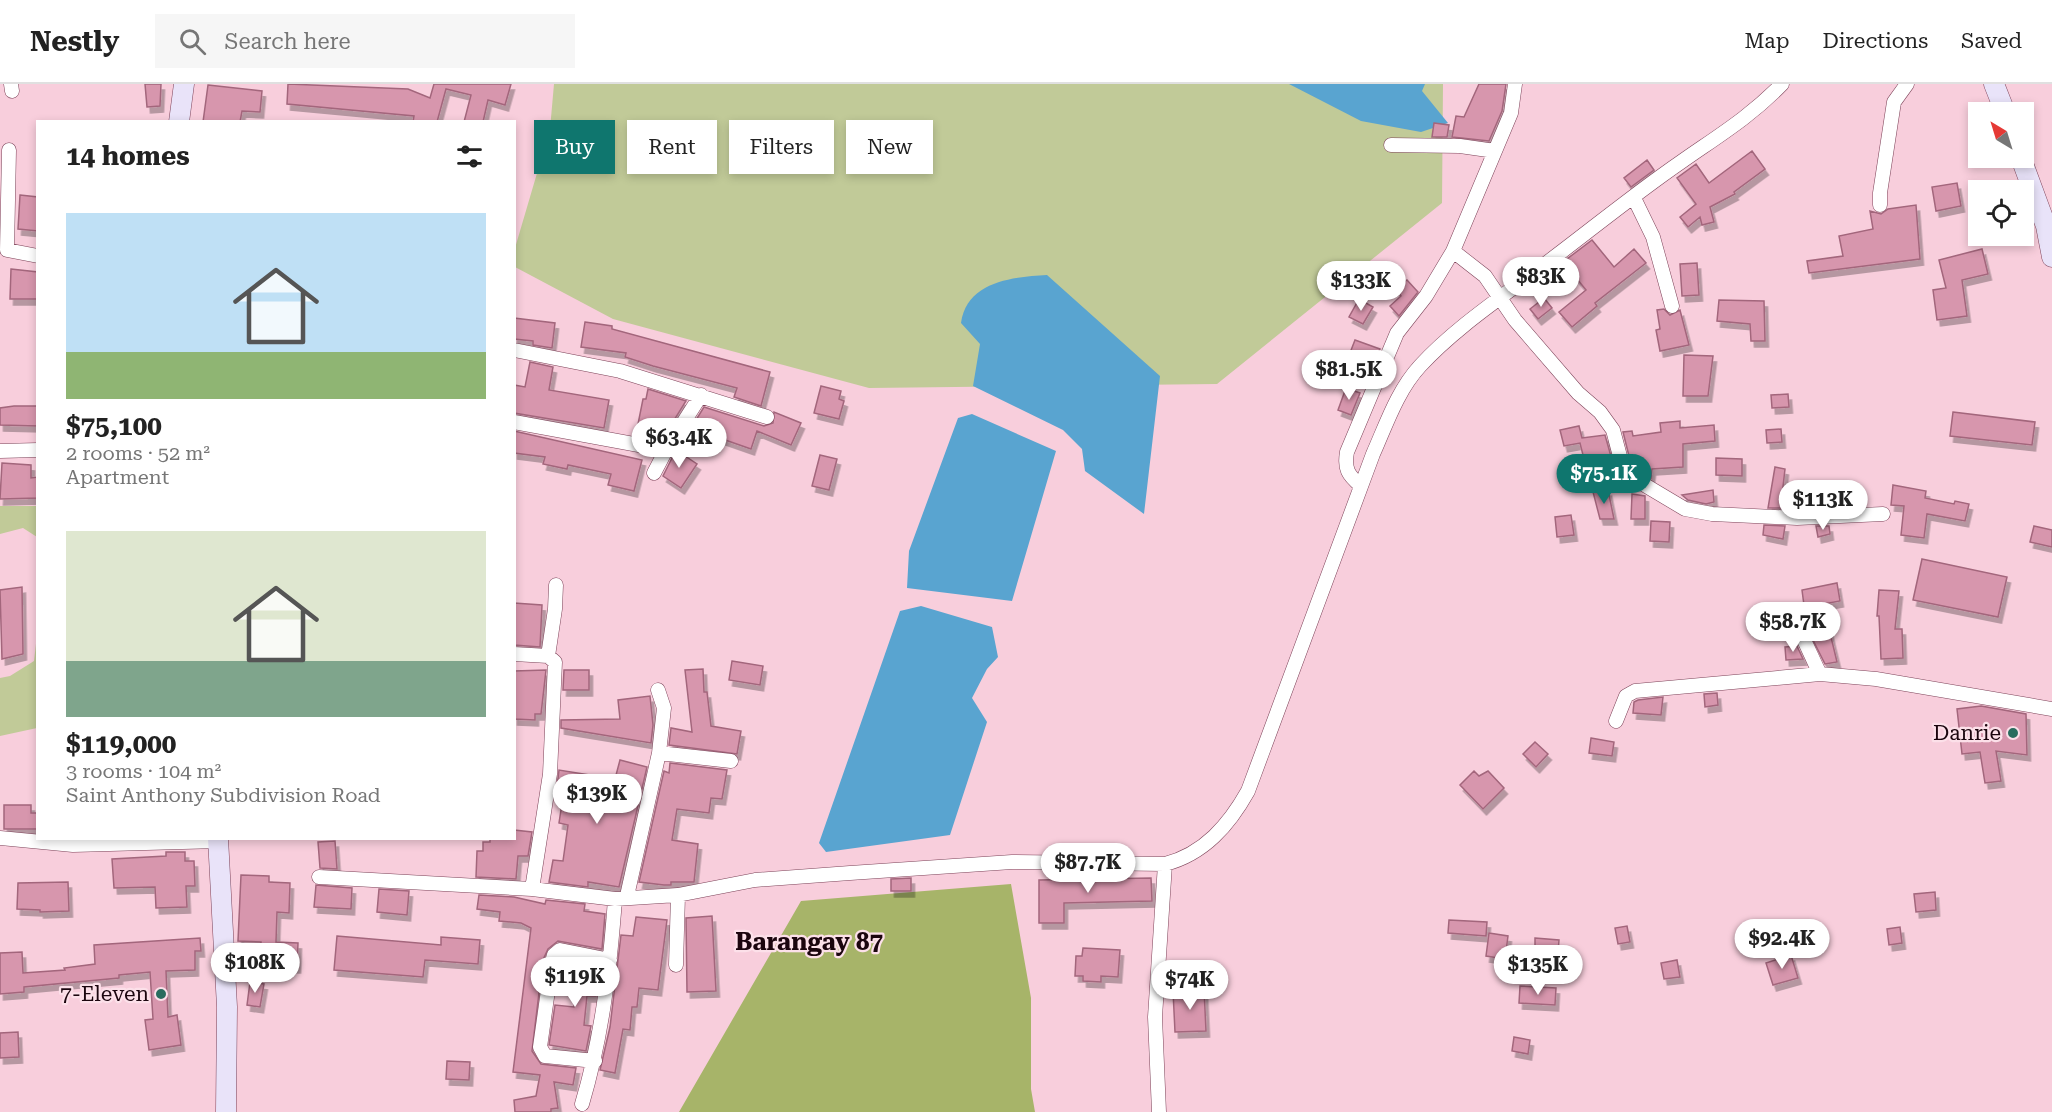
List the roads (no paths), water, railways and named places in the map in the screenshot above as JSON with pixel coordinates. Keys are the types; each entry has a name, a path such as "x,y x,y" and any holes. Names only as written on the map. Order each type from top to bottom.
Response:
{"main road":[{"path":"179,120 184,84"},
{"path":"1994,84 2001,102"},
{"path":"2025,168 2046,226 2052,257"},
{"path":"219,840 227,1007 226,1112"}],"street":[{"path":"1361,486 1350,477 1344,466 1347,452 1396,333 1426,296 1454,250 1511,113 1515,84"},
{"path":"319,877 532,889 621,897 678,895 755,880 885,870 1012,862 1165,864 1179,860 1217,835 1233,817 1248,791 1361,486 1394,405 1419,367 1501,297 1682,161 1728,132 1759,108 1782,84"},
{"path":"1880,205 1894,102 1907,84"},
{"path":"1391,145 1461,146 1495,151"},
{"path":"9,150 7,250 36,256"},
{"path":"1634,198 1653,237 1672,306"},
{"path":"1454,250 1485,276 1515,320 1613,430 1622,463 1638,481 1685,509 1712,514 1797,518 1883,514"},
{"path":"516,350 620,371 767,417"},
{"path":"654,473 701,395"},
{"path":"516,422 666,450"},
{"path":"0,451 36,450"},
{"path":"548,656 556,585"},
{"path":"1784,613 1797,624 1805,647 1820,674"},
{"path":"516,654 548,656 555,662 550,774 532,889"},
{"path":"1616,721 1626,696 1635,691 1820,674 1876,679 2052,708"},
{"path":"582,1104 595,1061 621,897 659,753 664,708 658,690"},
{"path":"659,753 731,761"},
{"path":"0,838 36,840"},
{"path":"36,840 73,842 219,840"},
{"path":"1159,1112 1155,1017 1165,864"},
{"path":"676,965 678,895"},
{"path":"595,1061 545,1056 542,1052 540,1047 552,962 554,955 560,950 610,960"}],"water":[{"path":"1289,84 1425,84 1422,91 1448,123 1421,132 1361,121"},
{"path":"1047,275 1160,376 1144,514 1085,471 1082,449 1063,430 973,386 980,344 961,323 965,309 972,298 993,284 1006,280"},
{"path":"972,414 1056,451 1012,601 907,588 909,551 958,418"},
{"path":"921,606 992,627 998,657 987,669 972,698 987,722 950,835 826,852 819,843 900,611"}],"place":[{"name":"Danrie","path":"2013,733"},
{"name":"7-Eleven","path":"161,994"}],"district":[{"name":"Barangay 87","path":"809,942"}]}
